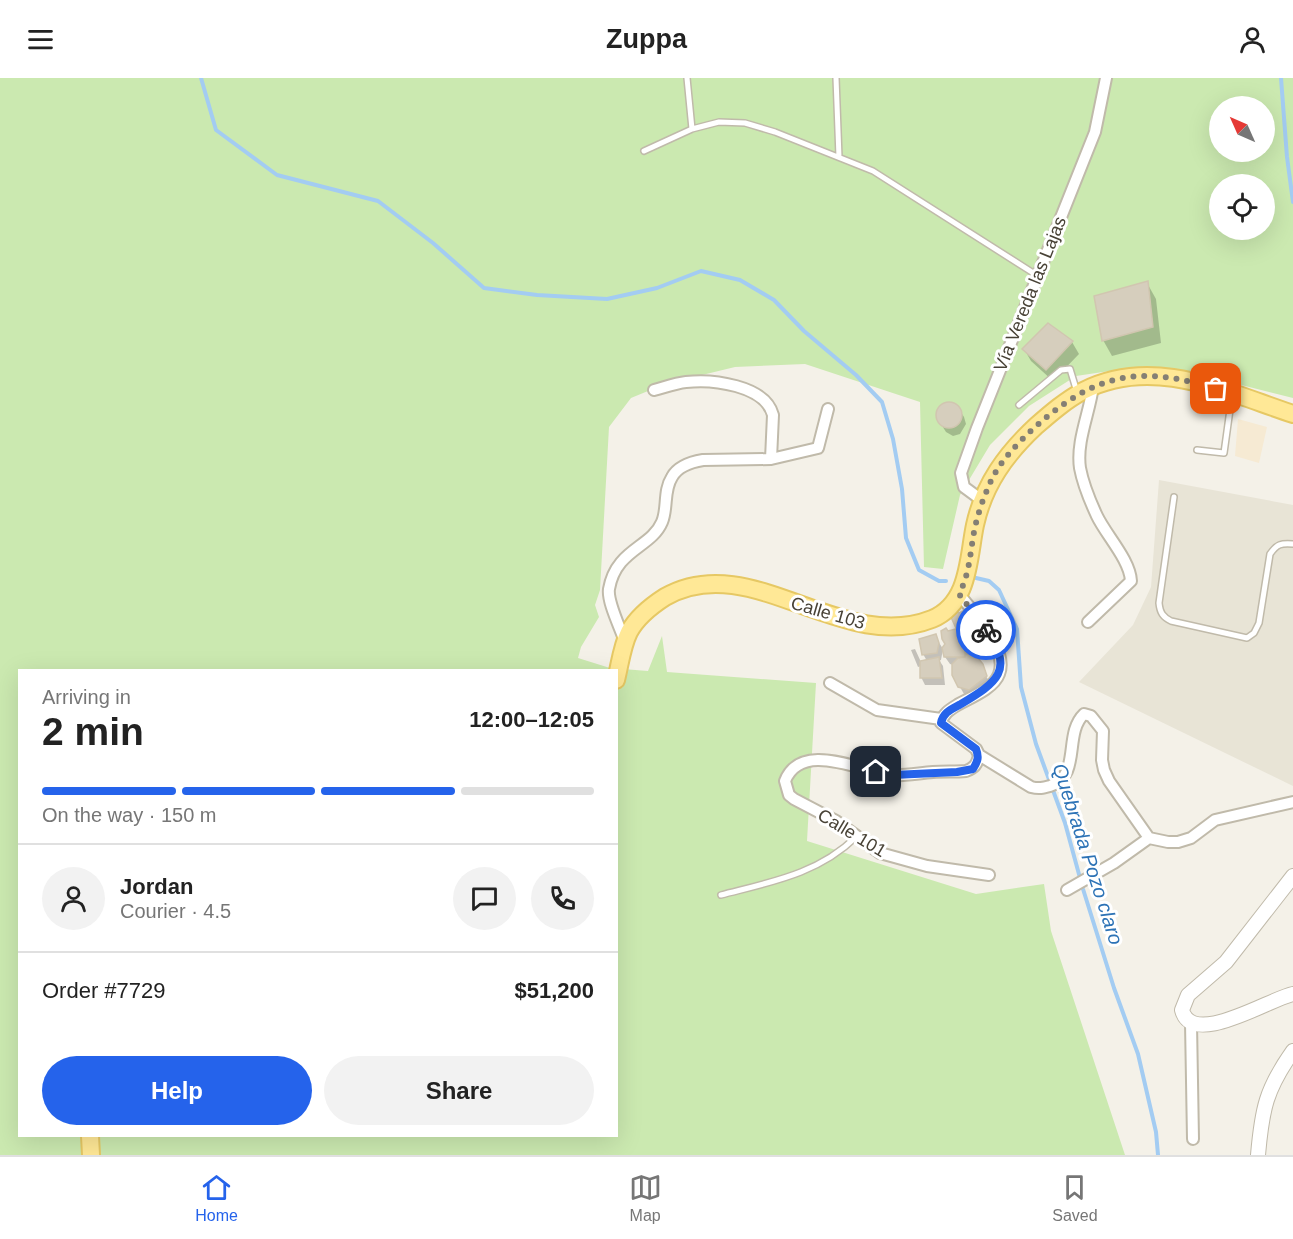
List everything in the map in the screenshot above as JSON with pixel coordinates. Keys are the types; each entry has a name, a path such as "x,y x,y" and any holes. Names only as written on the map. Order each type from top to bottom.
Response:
{"main road":[{"name":"Calle 103","path":"618,672 625,642 638,619 657,602 686,588 705,585 737,585 852,622 876,627 912,625 935,618 948,609 959,594 968,570 976,523 988,486 1005,459 1046,418 1077,394 1093,386 1119,378 1151,375 1182,379 1293,414"},
{"path":"90,1137 91,1155"}],"street":[{"name":"Vía Vereda las Lajas","path":"983,501 964,487 961,472 1095,132 1106,78"},
{"path":"654,390 686,382 715,381 743,388 756,395 771,409 773,416 771,459"},
{"path":"1088,622 1131,581 1120,554 1097,516 1080,467 1080,450 1093,386"},
{"path":"625,642 609,593 611,581 617,568 630,552 652,536 662,523 667,488 672,476 692,462 771,459 818,448 828,409"},
{"path":"959,594 995,642 1001,664 999,675 990,685 945,713 941,723 976,749 979,755 1031,787 1049,786 1061,781 1067,774 1075,725 1084,714 1091,716 1103,731 1102,760 1109,781 1149,838 1168,842 1179,842 1191,838 1215,820 1293,802"},
{"path":"830,683 877,710 941,719"},
{"name":"Calle 101","path":"979,755 978,762 973,769 893,775 821,759 802,761 785,781 789,795 801,805 836,821 880,853 927,866 989,875"},
{"path":"1070,888 1114,863 1149,838"},
{"path":"1293,876 1226,962 1188,995 1182,1010 1186,1020 1203,1025 1256,1010 1293,994"},
{"path":"1191,1023 1193,1139"},
{"path":"1258,1155 1259,1129 1268,1092 1293,1051"}],"lane":[{"path":"687,78 692,129"},
{"path":"836,78 839,157"},
{"path":"644,151 692,129 719,122 745,123 775,132 873,171 1038,276"},
{"path":"1019,405 1061,370 1066,369 1070,369 1077,394"},
{"path":"1197,450 1224,453 1232,394"},
{"path":"1174,498 1159,603 1164,617 1171,621 1247,638 1254,633 1259,623 1270,554 1276,545 1293,544"},
{"path":"721,895 778,881 802,872 827,860 856,837"}],"shaded area":[{"path":"1238,419 1267,427 1259,463 1235,456"},
{"path":"1159,480 1293,505 1293,786 1079,682 1133,625 1151,587"}],"green space":[{"path":"0,78 1293,78 1293,398 1190,372 1123,369 1076,376 1029,406 990,445 960,495 943,569 924,567 920,402 805,364 735,367 665,384 631,398 609,427 600,590 595,605 599,617 581,647 578,658 610,668 648,671 662,636 667,672 816,683 807,841 976,894 1044,884 1051,931 1125,1155 0,1155"}],"building":[{"path":"1148,281 1153,327 1102,341 1094,296"},
{"path":"1048,323 1073,341 1046,370 1022,349"},
{"path":"949,402 958,406 962,415 958,424 949,428 940,424 936,415 940,406"},
{"path":"955,611 959,613 963,611 973,621 982,638 977,646 965,648 950,615"},
{"path":"946,628 948,631 956,629 965,648 965,657 944,657 942,648 945,644 941,631"},
{"path":"936,634 939,643 937,653 922,655 919,639"},
{"path":"973,652 983,664 987,676 969,690 958,687 952,675 952,664 958,658"},
{"path":"939,657 942,678 920,678 920,661"}],"waterway":[{"name":"Quebrada Pozo claro","path":"201,78 216,130 277,175 378,201 433,243 484,288 537,295 607,299 657,288 701,271 740,280 774,300 804,331 856,375 882,402 893,439 902,489 906,538 919,570 939,581 946,581"},
{"path":"1281,78 1293,202"},
{"name":"Quebrada Pozo claro","path":"976,578 989,581 999,590 1017,629 1021,687 1036,744 1065,823 1114,988 1138,1054 1156,1132 1158,1155"}],"way so far":[{"path":"986,630 959,594 968,570 978,513 988,486 995,472 1018,444 1077,394 1119,378 1167,376 1216,389"}],"route":[{"path":"876,772 893,775 973,769 978,762 979,755 976,749 944,727 941,719 945,713 990,685 999,675 1001,664 999,652 986,630"}]}
